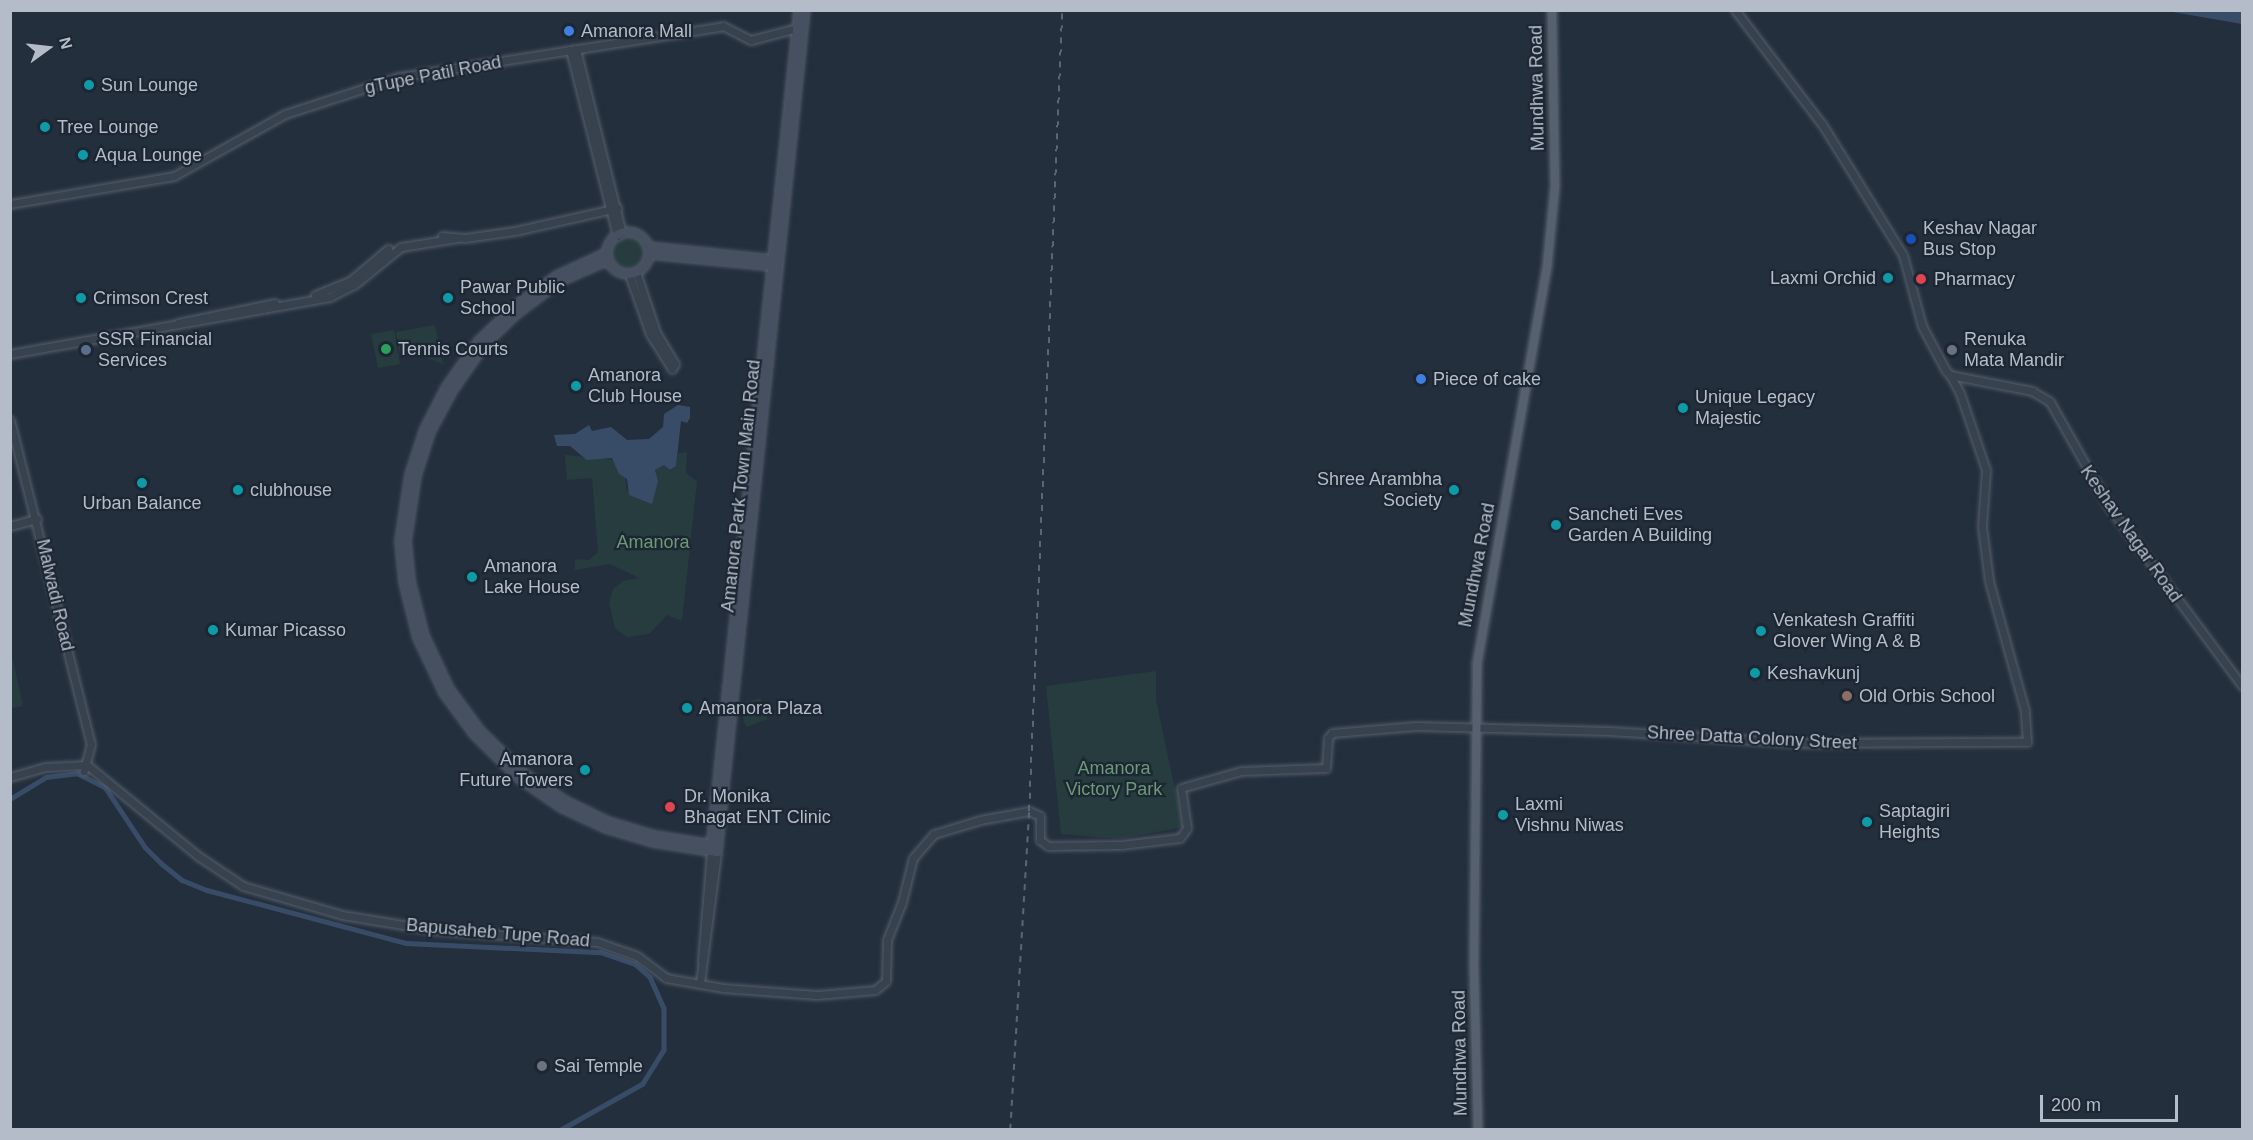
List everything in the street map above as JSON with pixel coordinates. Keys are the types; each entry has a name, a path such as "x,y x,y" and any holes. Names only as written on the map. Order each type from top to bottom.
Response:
{"main road":[{"name":"Amanora Park Town Main Road","path":"715,848 799,10"},
{"name":"Amanora Park Town Main Road","path":"715,848 806,10"},
{"name":"Mundhwa Road","path":"1478,1130 1474,964 1479,642 1497,565 1547,268 1555,186 1552,10"},
{"path":"608,256 618,272 633,273 646,264 648,250 638,235 620,234 608,256 560,281 498,330 452,392 423,453 408,518 410,581 436,665 462,713 496,758 528,786 561,807 630,836 715,848"},
{"path":"648,250 773,263"}],"street":[{"path":"1735,10 1822,124 1903,255 1922,326 1931,349 1950,375"},
{"name":"gTupe Patil Road","path":"10,204 174,176 285,114 372,84 573,49 727,26 751,40 797,28"},
{"path":"573,49 620,234"},
{"path":"10,354 206,317 330,297 402,247 515,231 614,209"},
{"path":"633,273 656,332 675,364 672,369 650,334 633,273"},
{"name":"Shree Datta Colony Street","path":"700,983 817,995 882,988 886,981 887,940 902,902 911,865 920,846 934,834 990,817 1029,812 1040,816 1040,840 1048,846 1180,838 1187,828 1181,788 1241,771 1326,768 1330,734 1396,726 1478,730 1609,731 1800,743 2026,742 2025,711 1989,581 1982,526 1986,470 1960,393 1950,375"},
{"name":"Keshav Nagar Road","path":"1950,375 2032,391 2050,402 2110,508 2242,686"},
{"name":"Malwadi Road","path":"10,420 37,519 91,744 86,768"},
{"path":"10,526 37,519"},
{"path":"10,777 46,767 86,768"},
{"name":"Bapusaheb Tupe Road","path":"86,768 212,866 261,893 364,920 469,933 597,942 638,956 666,978 700,983"},
{"name":"Amanora Park Town Main Road","path":"700,983 715,848"}],"green space":[{"path":"628,237 639,242 644,253 639,264 628,269 617,264 612,253 617,242"},
{"path":"435,325 443,364 413,353 400,355 396,332"},
{"name":"Tennis Courts","path":"394,330 400,364 378,368 371,334"},
{"name":"Amanora","path":"687,452 686,473 697,481 682,621 667,615 649,634 627,637 615,628 609,603 613,589 623,581 639,578 610,564 575,570 575,559 589,560 598,552 592,478 567,480 565,455 615,460 619,474 625,477 627,491 653,490 658,481 655,470 664,465 670,471 676,466 678,453"},
{"path":"11,651 23,706 10,708"},
{"name":"Amanora Victory Park","path":"1156,671 1156,700 1183,827 1120,839 1061,834 1046,686"},
{"path":"760,698 768,719 746,727 738,705"}],"water":[{"path":"2167,11 2242,11 2242,24"},
{"path":"678,405 690,407 690,418 687,423 681,421 676,466 670,470 664,465 655,470 658,481 652,504 629,495 627,479 619,474 612,458 587,460 570,446 557,446 554,435 575,434 589,425 592,431 611,427 627,440 649,439 663,427 664,414"}],"waterway":[{"path":"10,799 46,777 77,773 105,787 145,847 161,863 182,880 207,890 406,943 600,952 635,964 650,977 664,1008 664,1050 643,1084 561,1130"}],"railway":[{"path":"1010,1130 1029,811 1062,10"}],"place":[{"name":"Amanora Mall","path":"569,31"},
{"name":"Sun Lounge","path":"89,85"},
{"name":"Tree Lounge","path":"45,127"},
{"name":"Aqua Lounge","path":"83,155"},
{"name":"Keshav Nagar Bus Stop","path":"1911,239"},
{"name":"Laxmi Orchid","path":"1888,278"},
{"name":"Pharmacy","path":"1921,279"},
{"name":"Crimson Crest","path":"81,298"},
{"name":"Pawar Public School","path":"448,298"},
{"name":"Tennis Courts","path":"386,349"},
{"name":"SSR Financial Services","path":"86,350"},
{"name":"Renuka Mata Mandir","path":"1952,350"},
{"name":"Piece of cake","path":"1421,379"},
{"name":"Amanora Club House","path":"576,386"},
{"name":"Unique Legacy Majestic","path":"1683,408"},
{"name":"Urban Balance","path":"142,483"},
{"name":"clubhouse","path":"238,490"},
{"name":"Shree Arambha Society","path":"1454,490"},
{"name":"Sancheti Eves Garden A Building","path":"1556,525"},
{"name":"Amanora Lake House","path":"472,577"},
{"name":"Kumar Picasso","path":"213,630"},
{"name":"Venkatesh Graffiti Glover Wing A & B","path":"1761,631"},
{"name":"Keshavkunj","path":"1755,673"},
{"name":"Old Orbis School","path":"1847,696"},
{"name":"Amanora Plaza","path":"687,708"},
{"name":"Amanora Future Towers","path":"585,770"},
{"name":"Dr. Monika Bhagat ENT Clinic","path":"670,807"},
{"name":"Laxmi Vishnu Niwas","path":"1503,815"},
{"name":"Saptagiri Heights","path":"1867,822"},
{"name":"Sai Temple","path":"542,1066"}]}
